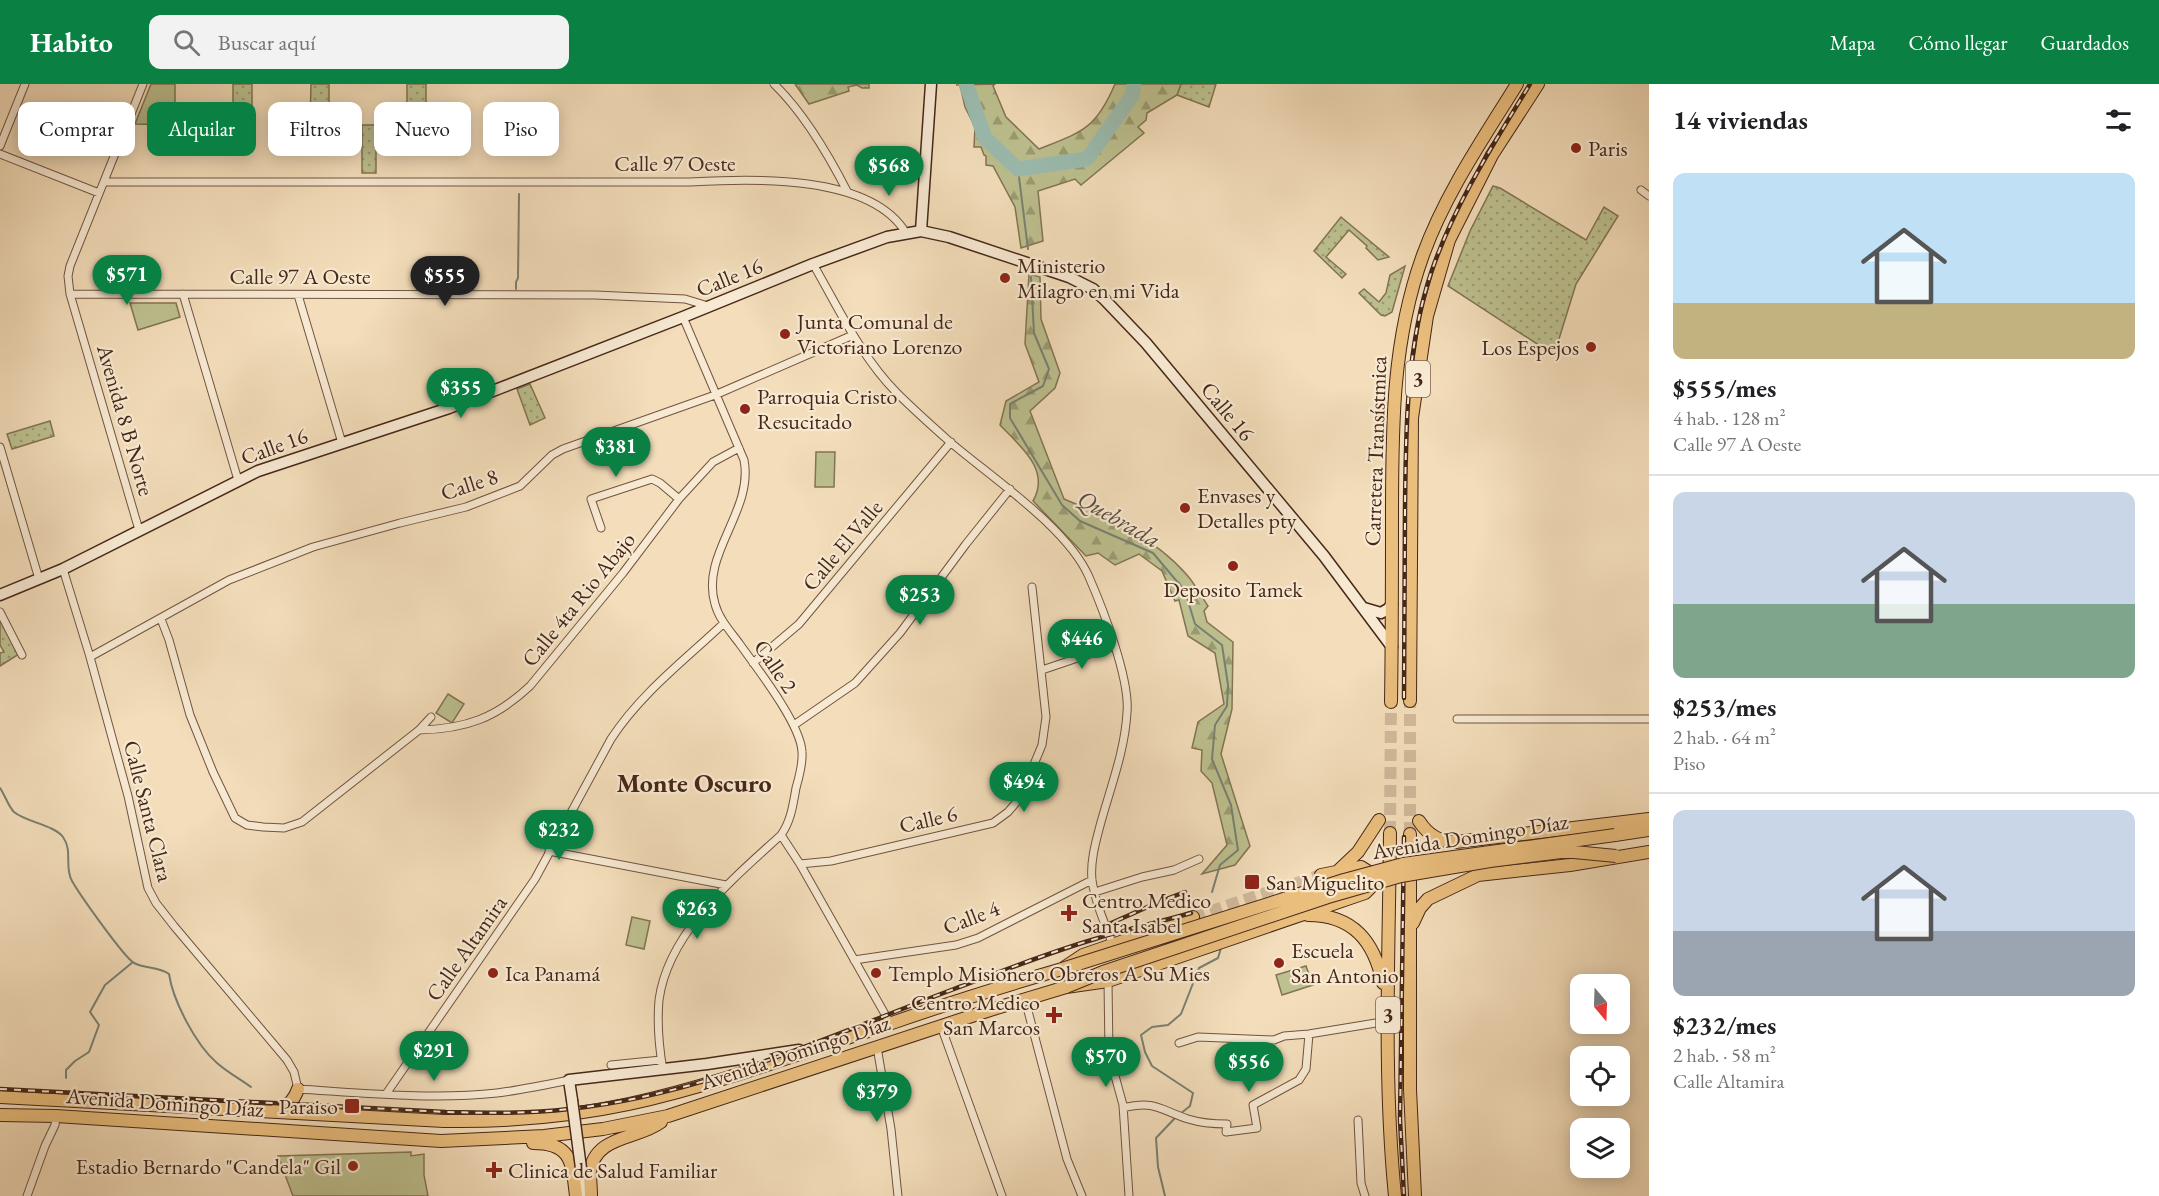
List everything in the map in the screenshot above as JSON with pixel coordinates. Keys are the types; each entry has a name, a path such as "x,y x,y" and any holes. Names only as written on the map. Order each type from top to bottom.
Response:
{"main road":[{"path":"921,231 931,84"},
{"name":"Carretera Transístmica","path":"1391,702 1392,425 1401,336 1411,293 1430,238 1459,181 1517,84"},
{"name":"Carretera Transístmica","path":"1410,701 1412,418 1427,316 1449,240 1492,155 1538,84"},
{"name":"Calle 16","path":"0,596 63,569 238,480 275,465 449,408 887,237 921,231 949,237 1069,277 1099,294 1152,351 1324,556 1392,647"},
{"path":"1364,608 1381,613 1392,604"},
{"path":"1419,821 1426,831 1450,842 1649,819"},
{"path":"1338,871 1358,852 1379,820"},
{"name":"Avenida Domingo Díaz","path":"0,1097 484,1122 542,1118 599,1110 719,1080 890,1023 1344,880 1403,864 1649,830"},
{"name":"3","path":"1390,834 1388,1021 1390,1130 1395,1196"},
{"name":"3","path":"1410,834 1410,1089 1415,1196"},
{"path":"1464,841 1454,852 1456,866 1462,871 1478,876"},
{"name":"Avenida Domingo Díaz","path":"0,1115 56,1116 441,1140 544,1136 603,1129 668,1116 1066,987 1103,972 1328,897 1401,876 1561,852 1616,856"},
{"path":"1410,936 1414,921 1424,902 1444,890 1478,876 1570,865 1649,852"},
{"path":"1066,987 1108,981 1365,893 1370,889 1372,883 1370,875 1364,868 1357,866 1322,875"},
{"path":"1287,919 1307,915 1326,916 1342,921 1359,932 1375,955 1388,1005"},
{"path":"1062,969 1083,955 1193,917"},
{"path":"584,1196 569,1080 662,1065 817,1048"},
{"path":"267,1112 280,1110 291,1103 298,1089"},
{"path":"591,1196 591,1169 593,1161 602,1149 616,1140 658,1125 668,1116"},
{"path":"491,1139 513,1144 547,1144 561,1148 570,1159 576,1196"}],"street":[{"path":"0,146 25,84"},
{"name":"Avenida 8 B Norte","path":"139,530 70,294 68,276 143,84"},
{"path":"774,84 800,115 847,191"},
{"path":"0,154 99,193"},
{"name":"Calle 97 Oeste","path":"105,182 688,182 729,180 791,182 847,191 882,207 899,222 906,233"},
{"path":"1641,190 1649,196"},
{"path":"813,264 854,335 895,391 951,442 1010,489 1047,524 1079,559 1088,575 1124,678 1127,711 1119,761 1095,845 1092,880 1113,945"},
{"name":"Calle 97 A Oeste","path":"70,294 595,295 685,299 709,306"},
{"path":"183,294 238,480"},
{"path":"298,295 342,443"},
{"name":"Calle 2","path":"683,317 739,448 746,471 744,493 719,553 713,585 716,608 794,725 800,739 801,764 789,821 781,835"},
{"name":"Calle 8","path":"90,657 229,580 313,547 466,507 495,497 520,486 552,455 563,449 715,395 854,335"},
{"name":"Calle El Valle","path":"753,663 799,624 951,442"},
{"path":"0,447 39,579"},
{"name":"Calle 4ta Rio Abajo","path":"419,730 456,729 497,713 518,699 623,573 679,499 713,462 739,448"},
{"path":"601,528 591,499 652,479 679,499"},
{"path":"794,725 855,683 900,633 1010,489"},
{"name":"Calle Santa Clara","path":"63,569 128,796 148,888 174,926 287,1060 294,1072 298,1089"},
{"name":"Calle 6","path":"800,864 831,861 993,823 1008,812 1020,798 1042,745 1046,717 1032,587"},
{"path":"0,612 22,655"},
{"path":"161,619 190,715 213,772 236,818 247,825 284,828 302,822 419,730 431,717"},
{"name":"Calle Altamira","path":"386,1094 516,909 625,717 724,623"},
{"path":"1042,670 1113,646"},
{"path":"1457,719 1649,719"},
{"path":"611,1065 662,1065 658,1012 662,986 673,958 689,930 726,885 781,835 800,864 890,1023"},
{"path":"549,851 726,885"},
{"path":"1095,892 1142,877 1174,870 1199,859"},
{"name":"Calle 4","path":"854,960 956,945 996,929 1092,880"},
{"path":"1108,981 1109,1054 1123,1108 1129,1196"},
{"path":"1028,1011 1067,1159 1082,1196"},
{"path":"1179,1044 1198,1036 1274,1040 1284,1036 1388,1021"},
{"path":"941,1026 1002,1196"},
{"path":"1123,1108 1154,1105 1184,1118 1209,1124 1227,1124 1227,1132 1257,1128 1253,1106 1299,1080 1306,1069 1309,1034"},
{"path":"877,1047 891,1129 898,1196"},
{"path":"298,1089 386,1094 466,1095 496,1093 569,1080"},
{"path":"27,1196 55,1125 56,1116"},
{"path":"1358,1120 1361,1183 1365,1196"}],"green space":[{"path":"151,84 175,84 175,102 147,102 147,124 135,124"},
{"path":"233,84 252,84 252,102 233,102"},
{"path":"311,84 329,84 329,102 311,102"},
{"path":"407,84 426,84 426,102 407,102"},
{"path":"795,84 869,84 869,88 857,85 848,87 849,91 809,104"},
{"path":"995,84 993,86 1006,117 1039,149 1086,127 1101,111 1115,84 1181,84 1177,95 1147,113 1146,120 1138,127 1144,133 1081,185 1075,179 1038,191 1043,241 1021,248 1015,207 993,166 986,165 986,156 981,147 974,147 975,127 965,107 960,85 956,85"},
{"path":"1181,84 1216,84 1209,107 1177,95"},
{"path":"362,125 374,125 376,173 362,173"},
{"path":"1493,186 1586,240 1604,207 1618,216 1576,284 1554,355 1448,286 1470,231"},
{"path":"1341,217 1389,257 1378,260 1366,248 1367,246 1349,230 1326,257 1346,274 1342,278 1314,251"},
{"path":"1405,266 1392,312 1385,316 1381,315 1359,293 1364,289 1379,302 1386,293 1390,275"},
{"path":"1029,274 1040,277 1041,319 1060,373 1055,388 1030,411 1064,499 1114,521 1160,550 1187,575 1195,586 1208,606 1204,611 1207,622 1233,642 1232,709 1221,754 1250,846 1235,865 1202,874 1227,845 1212,783 1201,771 1202,750 1192,748 1198,722 1224,704 1215,653 1188,636 1179,600 1175,601 1162,571 1139,554 1115,565 1098,553 1086,556 1033,501 1038,490 1036,469 1024,450 1000,425 1006,401 1039,382 1025,344"},
{"path":"130,303 176,303 180,317 138,330"},
{"path":"530,384 545,418 530,425 517,389"},
{"path":"50,421 54,436 12,449 7,434"},
{"path":"816,452 835,452 834,487 815,487"},
{"path":"0,620 19,654 0,666 0,653 4,652 0,645"},
{"path":"448,694 464,704 452,723 436,713"},
{"path":"632,917 650,921 644,949 626,945"},
{"path":"1306,966 1313,985 1282,995 1276,975"},
{"name":"Estadio Bernardo \"Candela\" Gil","path":"411,1152 411,1156 424,1154 424,1175 428,1196 293,1196 278,1156"}],"waterway":[{"path":"966,84 985,138 1018,169 1087,159 1132,96 1134,84"},
{"name":"Quebrada","path":"1018,169 1028,249"},
{"path":"516,289 519,194"},
{"name":"Quebrada","path":"1031,277 1034,333 1049,369 1043,386 1010,404 1010,418 1062,505 1080,521 1153,553 1185,591 1195,624 1222,645 1228,685 1227,706 1215,725 1212,759 1231,805 1238,850 1220,865 1212,892"},
{"path":"0,788 14,812 53,829 63,837 68,848 72,881 112,938 134,963 169,974 180,1009 201,1045 221,1066 251,1087"},
{"name":"Quebrada","path":"1180,1114 1190,1106 1193,1093 1152,1066 1145,1052 1141,1035 1152,1027 1168,1025 1181,1014 1199,968 1218,958 1221,948"},
{"path":"66,1078 66,1070 89,1052 99,1025 90,1012 105,985 133,962"},
{"name":"Quebrada","path":"1165,1196 1158,1167 1156,1138 1175,1118"}],"tunnel":[{"path":"1410,701 1410,834"},
{"path":"1390,833 1391,702"},
{"path":"1193,917 1321,875"}],"railway":[{"path":"1404,698 1406,448 1409,389 1417,331 1431,273 1451,223 1475,176 1530,84"},
{"path":"1404,837 1400,1120 1404,1196"},
{"path":"1091,932 1185,892"},
{"path":"0,1089 508,1113 539,1112 619,1102 717,1077 813,1044 1059,950 1191,913"}],"place":[{"name":"Paris","path":"1576,148"},
{"name":"Ministerio Milagro en mi Vida","path":"1005,278"},
{"name":"Junta Comunal de Victoriano Lorenzo","path":"785,334"},
{"name":"Los Espejos","path":"1591,347"},
{"name":"Parroquia Cristo Resucitado","path":"745,409"},
{"name":"Envases y Detalles pty","path":"1185,508"},
{"name":"Deposito Tamek","path":"1233,566"},
{"name":"San Miguelito","path":"1252,882"},
{"name":"Centro Medico Santa Isabel","path":"1069,913"},
{"name":"Escuela San Antonio","path":"1279,963"},
{"name":"Ica Panamá","path":"493,973"},
{"name":"Templo Misionero Obreros A Su Mies","path":"876,973"},
{"name":"Centro Medico San Marcos","path":"1054,1015"},
{"name":"Paraiso","path":"352,1106"},
{"name":"Estadio Bernardo \"Candela\" Gil","path":"353,1166"},
{"name":"Clinica de Salud Familiar","path":"494,1170"}],"district":[{"name":"Monte Oscuro","path":"694,783"}]}
